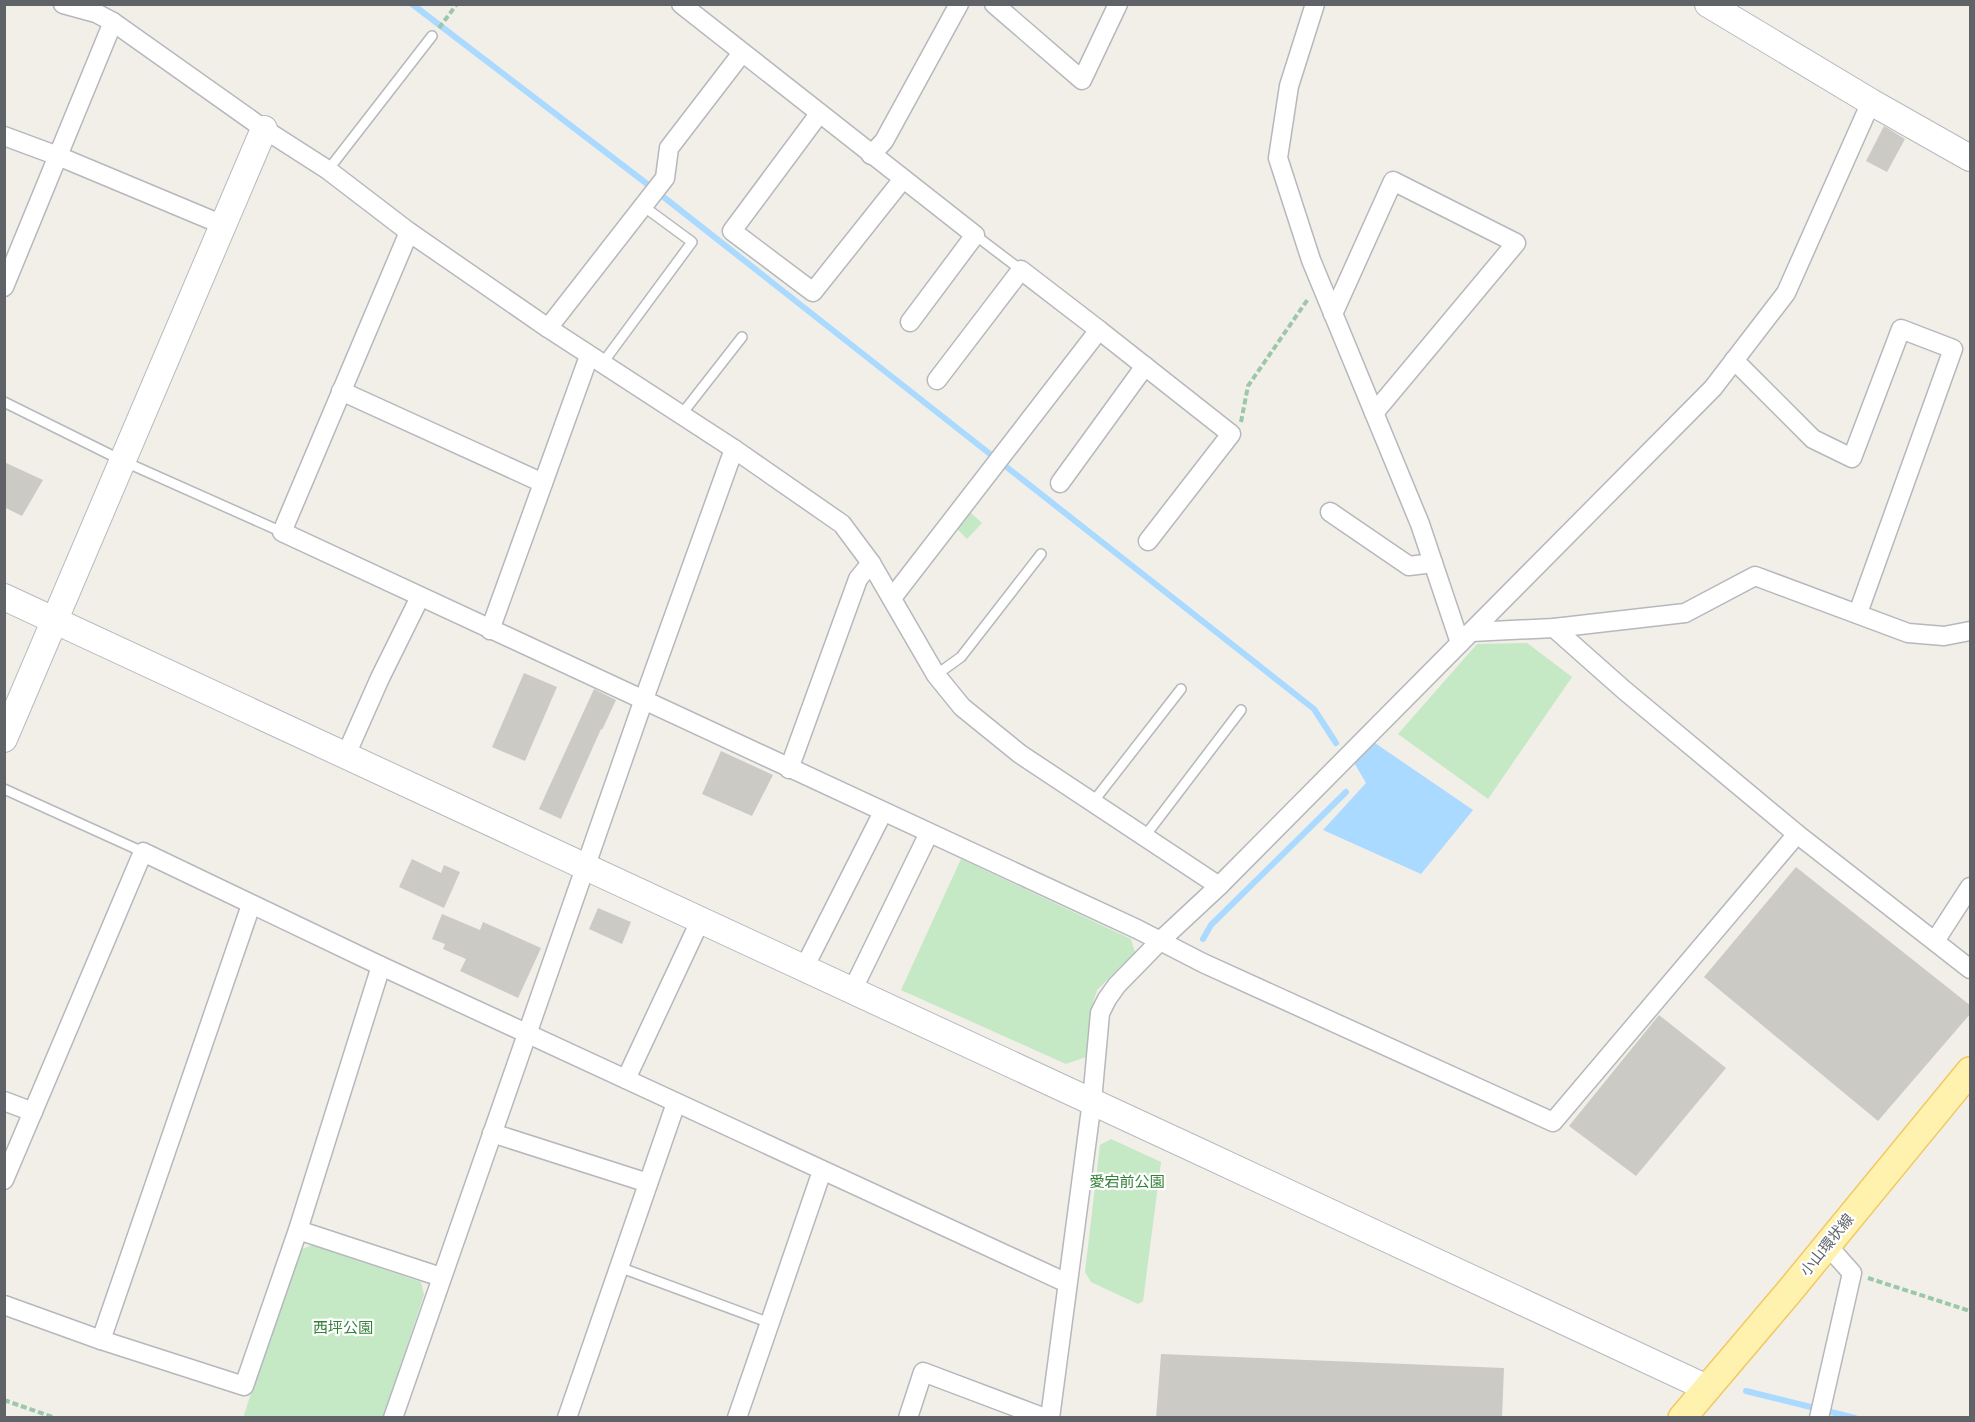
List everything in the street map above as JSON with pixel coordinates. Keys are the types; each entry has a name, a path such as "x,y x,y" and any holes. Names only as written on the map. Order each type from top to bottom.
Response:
{"main road":[{"name":"小山環状線","path":"1682,1418 1971,1071"}],"street":[{"path":"63,4 96,13 112,22 264,129 328,170 409,232 548,328 734,449 842,524 871,563 936,675 962,707 1020,754 1219,886"},
{"path":"681,4 975,235 910,322"},
{"path":"871,154 884,141 959,4"},
{"path":"994,4 1082,80 1118,4"},
{"path":"1315,4 1289,86 1278,158 1311,260 1420,524 1433,563 1466,637"},
{"path":"1708,4 1871,102 1971,158"},
{"path":"4,287 112,22"},
{"path":"548,328 665,178 669,148 742,53"},
{"path":"1050,1418 1092,1101 1100,1012 1107,999 1117,984 1219,886 1713,388 1786,292 1871,102"},
{"path":"819,114 732,231 813,292 903,179"},
{"path":"4,739 264,129"},
{"path":"4,136 58,156 223,225"},
{"path":"1333,314 1393,181 1516,243 1374,413"},
{"path":"409,232 282,532 490,630 644,699 1203,963 1552,1122 1797,834"},
{"path":"937,380 1021,270 1232,434 1148,541"},
{"path":"1734,360 1813,439 1852,458 1901,329 1953,349 1858,613"},
{"path":"892,598 1099,330"},
{"path":"490,630 543,483 596,360"},
{"path":"1060,483 1145,366"},
{"path":"341,391 543,483"},
{"path":"393,1418 644,699 734,449"},
{"path":"1330,512 1409,566 1433,563"},
{"path":"789,769 858,579 871,563"},
{"path":"1466,637 1685,613 1755,576 1908,633 1944,636 1971,631"},
{"path":"4,597 1707,1388"},
{"path":"345,757 380,678 420,597"},
{"path":"1554,628 1624,690 1797,834 1971,969"},
{"path":"804,968 883,812"},
{"path":"852,991 929,833"},
{"path":"4,1180 143,852 381,966 1067,1283"},
{"path":"1935,941 1971,887"},
{"path":"102,1340 251,905"},
{"path":"626,1079 701,920"},
{"path":"4,1305 102,1340 244,1386 298,1230 381,966"},
{"path":"4,1101 33,1112"},
{"path":"570,1417 676,1103"},
{"path":"492,1133 648,1183"},
{"path":"737,1418 822,1171"},
{"path":"298,1230 441,1276"},
{"path":"1821,1411 1852,1273 1827,1245"},
{"path":"908,1418 923,1372 1045,1418"}],"lane":[{"path":"328,170 432,36"},
{"path":"596,360 692,242 643,206"},
{"path":"975,235 1021,270"},
{"path":"681,415 742,337"},
{"path":"4,402 123,461 282,532"},
{"path":"936,675 961,657 1041,554"},
{"path":"1093,802 1181,689"},
{"path":"1144,836 1240,710"},
{"path":"4,789 143,852"},
{"path":"620,1267 770,1323"}],"path":[{"path":"442,23 457,4"},
{"path":"1232,434 1242,420 1248,386 1320,281"},
{"path":"1852,1273 1971,1311"},
{"path":"4,1400 55,1418"}],"green space":[{"path":"970,512 982,523 967,539 956,528"},
{"path":"1527,643 1572,677 1488,799 1398,734 1477,644"},
{"path":"961,859 1131,939 1135,952 1097,990 1093,1003 1086,1057 1066,1064 901,990"},
{"name":"愛宕前公園","path":"1111,1139 1161,1162 1143,1301 1138,1304 1091,1282 1085,1272 1100,1145"},
{"name":"西坪公園","path":"312,1245 421,1282 424,1295 383,1417 243,1418 297,1251"}],"water":[{"path":"1372,741 1473,810 1421,874 1323,830 1366,783 1352,759"}],"building":[{"path":"1884,126 1905,139 1887,172 1866,161"},
{"path":"4,462 43,480 22,516 4,507"},
{"path":"524,673 557,687 525,761 492,747"},
{"path":"594,689 616,700 561,819 539,809"},
{"path":"721,751 773,775 752,816 702,794"},
{"path":"412,859 441,873 444,865 460,872 444,908 399,887"},
{"path":"1796,867 1971,1006 1971,1013 1878,1121 1704,977"},
{"path":"598,908 631,922 622,944 589,929"},
{"path":"442,914 480,930 483,922 541,948 518,998 460,971 466,959 443,949 445,944 432,939"},
{"path":"1659,1015 1726,1068 1636,1176 1569,1126"},
{"path":"1161,1354 1504,1368 1502,1418 1156,1418"}],"waterway":[{"path":"412,4 642,180 1314,709 1336,743"},
{"path":"1203,939 1211,925 1346,792"},
{"path":"1746,1391 1855,1418"}]}
